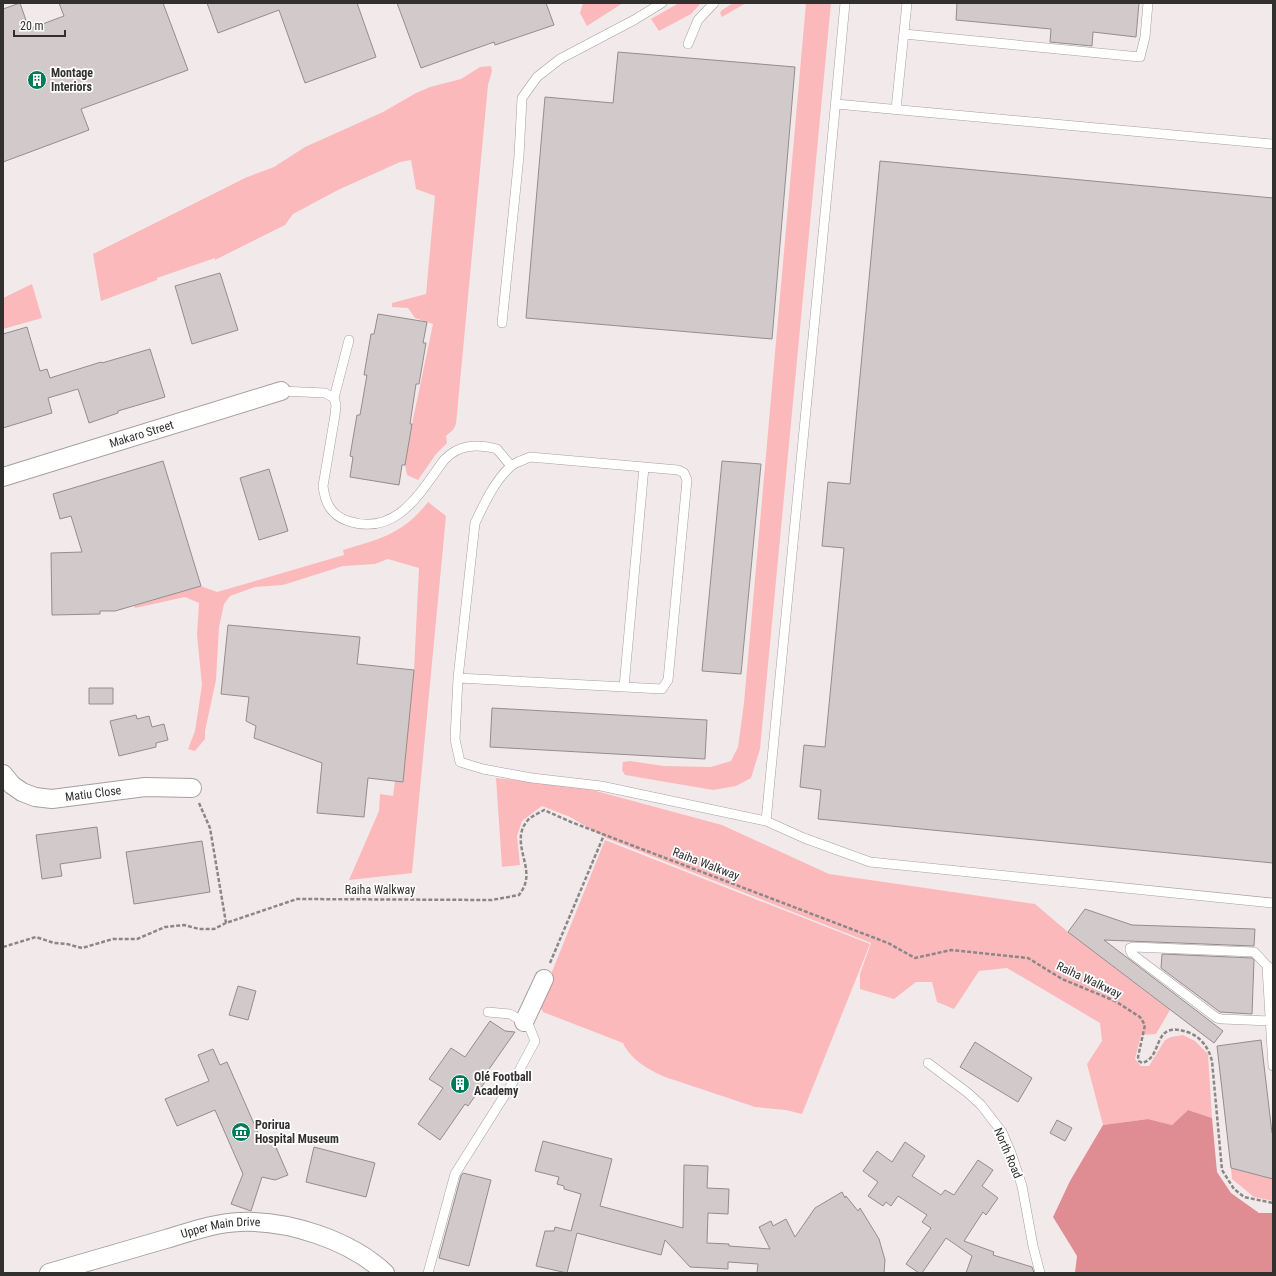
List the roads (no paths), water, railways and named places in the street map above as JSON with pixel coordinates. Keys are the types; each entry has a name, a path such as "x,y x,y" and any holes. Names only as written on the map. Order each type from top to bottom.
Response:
{"street":[{"name":"Makaro Street","path":"3,477 281,391"},
{"name":"Matiu Close","path":"3,774 12,785 22,792 35,797 52,799 145,787 192,788"},
{"path":"524,1022 544,979"},
{"name":"Upper Main Drive","path":"49,1273 211,1226 239,1222 266,1223 316,1234 339,1243 360,1254 385,1273"}],"lane":[{"path":"502,323 519,156 522,98 537,77 560,59 634,20 662,3"},
{"path":"688,44 698,20 714,3"},
{"path":"766,822 803,422 821,262 845,3"},
{"path":"896,109 907,3"},
{"path":"904,34 1140,57 1145,37 1148,3"},
{"path":"836,104 1273,144"},
{"path":"349,340 334,398 336,404 335,415 323,486 324,498 330,509 341,518 356,523 370,525 385,523 406,510 444,460 450,453 457,449 468,446 497,449 511,466"},
{"path":"281,391 325,393 334,398"},
{"path":"458,678 662,689 668,680 687,480 684,473 678,470 530,457 511,466 498,481 475,523 458,678 455,739 460,762 483,769 532,778 602,786 766,822 804,838 870,862 1273,903"},
{"path":"624,687 644,467"},
{"path":"1270,1021 1217,1018 1132,954 1130,948 1254,952 1270,968 1270,1021 1273,1066"},
{"path":"428,1273 455,1174 513,1082 535,1041 529,1026 524,1022 510,1014 488,1012"},
{"name":"North Road","path":"928,1063 968,1093 981,1106 1002,1132 1022,1186 1033,1246 1040,1273"}],"place":[{"name":"Montage Interiors","path":"37,80"},
{"name":"Olé Football Academy","path":"460,1084"},
{"name":"Porirua Hospital Museum","path":"241,1132"}]}
